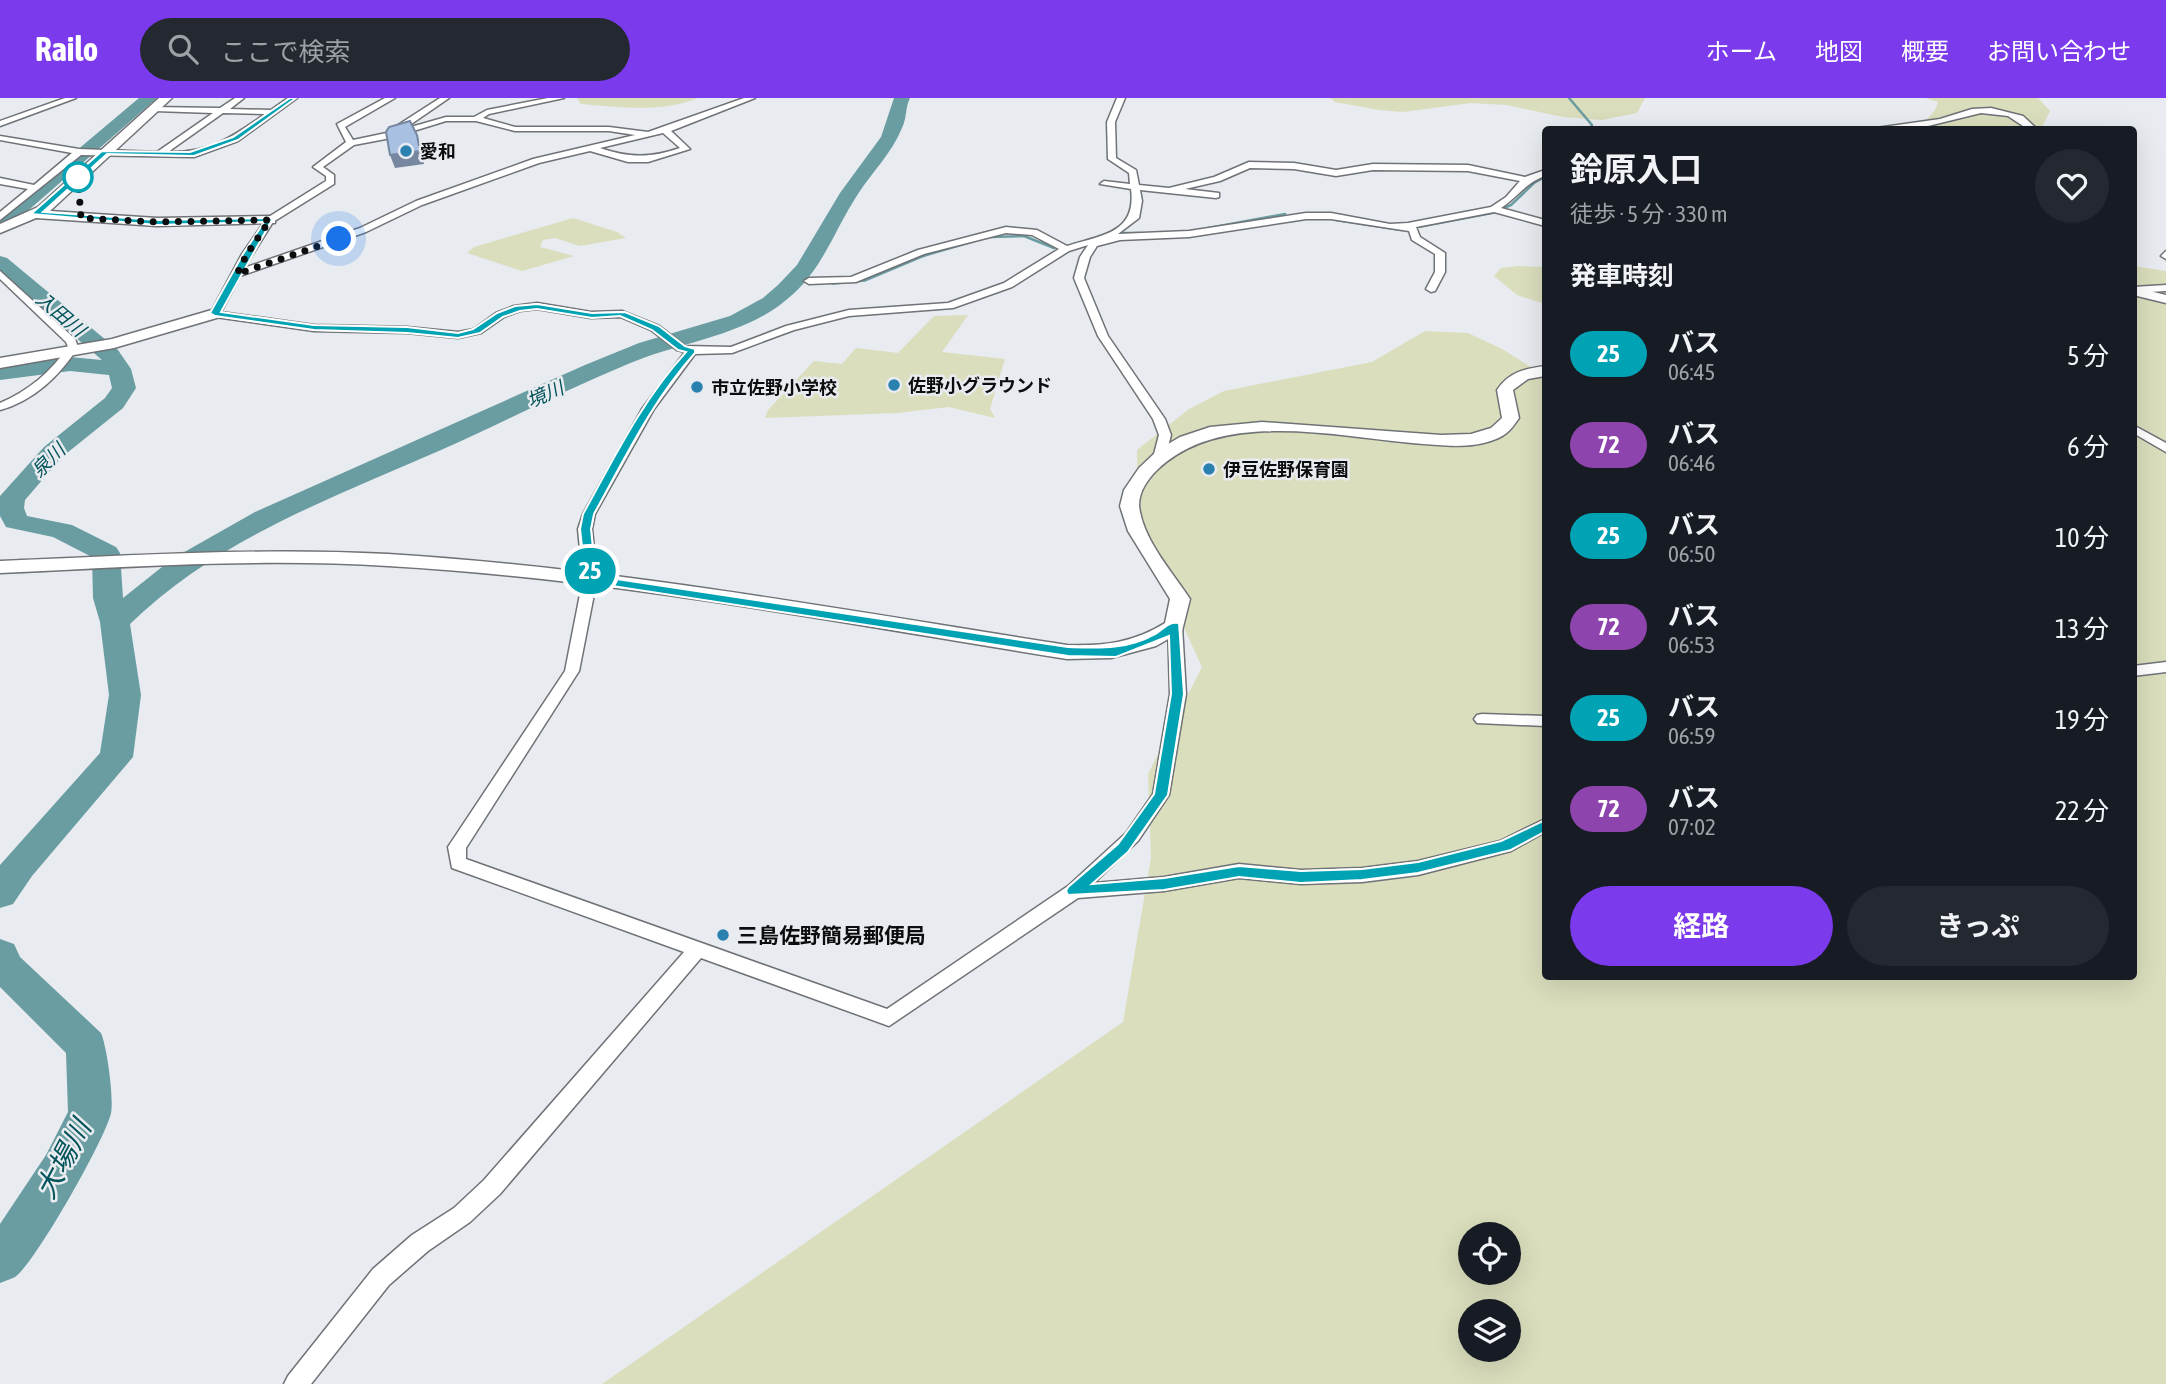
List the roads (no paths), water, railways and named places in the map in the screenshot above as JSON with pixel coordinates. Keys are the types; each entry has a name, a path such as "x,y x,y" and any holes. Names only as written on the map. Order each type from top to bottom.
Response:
{"street":[{"path":"0,124 72,98"},
{"path":"3,224 35,214 49,205 100,152 166,98"},
{"path":"159,154 240,98"},
{"path":"0,138 81,153 191,155 235,139 293,98"},
{"path":"351,143 340,126 391,98"},
{"path":"387,136 445,98"},
{"path":"476,119 487,112 560,98"},
{"path":"237,274 363,230 419,203 536,161 665,130 751,98"},
{"path":"0,363 74,353 215,313 314,328 407,330 458,335 477,331 509,312 537,306 592,316 622,314 687,349 732,350 790,328 849,313 949,306 1008,285 1066,249 1099,240 1124,228 1134,218 1137,201 1133,172 1112,159 1108,134 1111,115 1121,98"},
{"path":"155,109 272,112"},
{"path":"1901,126 1945,121 1959,114 1975,111 2007,109 2030,126"},
{"path":"215,313 247,254 270,220 331,182 330,175 317,167 351,143 446,119 476,119 516,129 609,129 648,134"},
{"path":"591,148 636,161 686,149 665,130"},
{"path":"3,224 36,188 81,153"},
{"path":"1171,190 1217,179 1248,165 1294,166 1336,173 1373,167 1468,168 1527,180"},
{"path":"1498,210 1527,180 1542,174"},
{"path":"0,181 36,188"},
{"path":"1104,184 1216,195"},
{"path":"1159,458 1165,435 1159,419 1103,336 1079,278 1085,257 1099,240 1189,234 1306,216 1331,216 1410,228 1498,210 1542,222"},
{"path":"35,214 157,222 270,220"},
{"path":"1410,228 1415,238 1440,253 1442,257 1438,278 1431,289"},
{"path":"809,281 852,280 921,252 1006,230 1034,232 1066,249"},
{"path":"0,274 71,341 74,353"},
{"path":"2137,290 2166,288"},
{"path":"2137,291 2166,299"},
{"path":"687,349 647,408 589,514 585,529 590,579 572,671 457,847 458,863 888,1018 1074,891 1123,848 1161,795 1178,694 1175,626 1180,599 1130,513 1137,482 1159,458 1174,448 1203,436 1256,426 1441,439 1469,440 1490,436 1505,428 1511,418 1505,390 1508,384 1515,377 1542,372"},
{"path":"0,407 27,395 74,353"},
{"path":"2137,430 2166,448"},
{"path":"0,567 219,559 388,561 590,579 1068,652 1116,653 1159,637 1175,626"},
{"path":"2137,671 2166,667"},
{"path":"1482,719 1542,721"},
{"path":"1074,891 1164,884 1239,872 1301,877 1362,875 1418,868 1505,846 1542,827"},
{"path":"296,1384 381,1277 420,1242 462,1215 492,1187 698,948"}],"waterway":[{"name":"入田川","path":"0,225 149,98"},
{"name":"境川","path":"115,622 146,592 182,565 264,518 593,370 647,348 720,327 771,303 805,268 841,205 884,145 894,128 902,98"},
{"path":"1569,98 1591,126"},
{"path":"1336,220 1402,230 1492,213 1511,205 1542,179"},
{"path":"1209,228 1285,214"},
{"path":"1122,233 1140,233"},
{"path":"991,237 1024,236 1054,248"},
{"path":"923,256 971,242"},
{"path":"833,283 865,280 927,254"},
{"name":"入田川","path":"0,262 110,355 119,369"},
{"name":"境川","path":"792,284 796,283"},
{"name":"泉川","path":"0,373 70,364 119,369"},
{"name":"泉川","path":"115,622 108,598 106,553 62,531 16,521 10,508 12,498 53,452 114,403 124,388 119,369"},
{"name":"大場川","path":"0,894 19,866 116,757 125,695 115,622"},
{"name":"大場川","path":"0,955 4,966 86,1046 90,1113 62,1170 18,1238 0,1260"}],"place":[{"name":"愛和","path":"406,151"},
{"name":"佐野小グラウンド","path":"894,385"},
{"name":"市立佐野小学校","path":"697,387"},
{"name":"伊豆佐野保育園","path":"1209,469"},
{"name":"三島佐野簡易郵便局","path":"723,935"}]}
